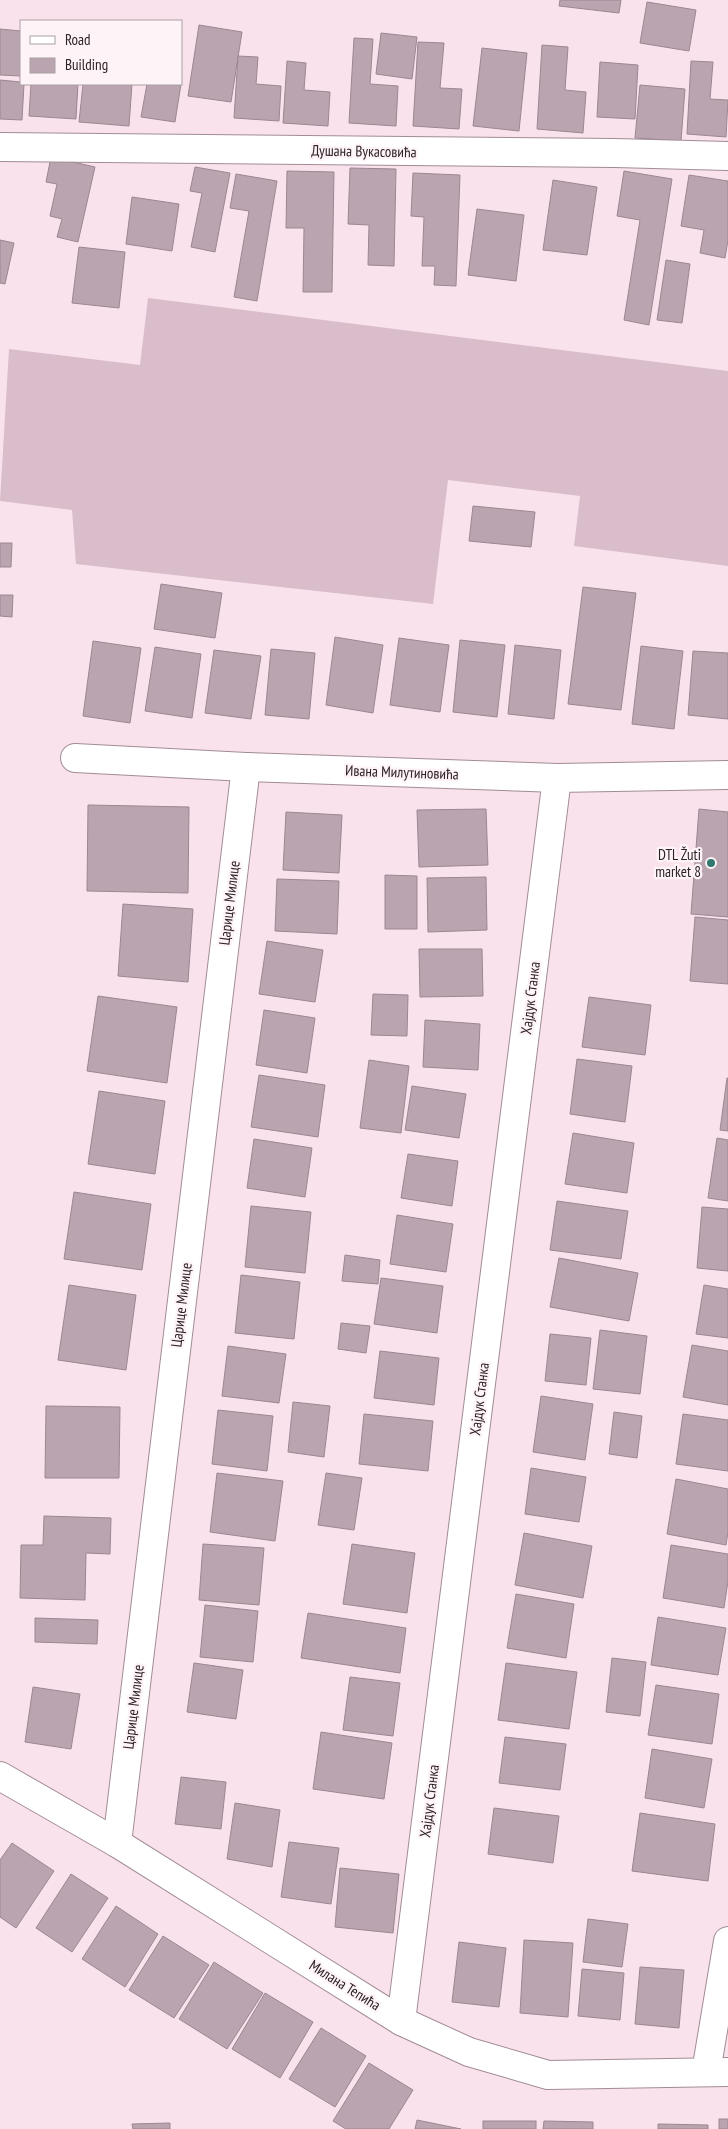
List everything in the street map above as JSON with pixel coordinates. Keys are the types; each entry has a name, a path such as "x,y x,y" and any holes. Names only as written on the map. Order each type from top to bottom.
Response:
{"street":[{"name":"Душана Вукасовића","path":"0,147 728,156"},
{"name":"Ивана Милутиновића","path":"75,758 246,767 558,778 728,775"},
{"name":"Царице Милице","path":"117,1843 246,767"},
{"name":"Хајдук Станка","path":"402,2021 558,778"},
{"name":"Милана Тепића","path":"0,1776 117,1843 402,2021 469,2052 548,2075 717,2072"},
{"path":"717,2072 728,1941"}],"shaded area":[{"path":"148,298 728,371 728,566 574,546 580,496 448,480 433,604 76,564 72,510 0,501 9,349 140,365"}],"building":[{"path":"560,0 621,0 619,13 559,6"},
{"path":"647,2 696,10 689,51 640,43"},
{"path":"199,25 242,32 231,102 188,96"},
{"path":"0,29 20,31 20,76 0,75"},
{"path":"381,33 417,37 412,79 376,74"},
{"path":"354,38 373,39 370,84 398,86 396,126 349,123"},
{"path":"418,42 444,43 440,88 462,89 459,129 413,126"},
{"path":"542,45 568,47 565,90 586,92 583,133 537,129"},
{"path":"482,48 527,53 519,131 473,126"},
{"path":"238,56 258,57 256,84 281,86 279,121 234,118"},
{"path":"287,61 306,63 304,90 330,92 328,126 283,123"},
{"path":"691,61 713,62 710,99 728,100 726,137 687,134"},
{"path":"600,62 638,65 635,119 597,117"},
{"path":"0,80 20,82 20,85 24,85 22,120 0,119"},
{"path":"31,85 78,85 76,119 29,116"},
{"path":"83,85 132,85 129,126 79,122"},
{"path":"147,85 181,85 175,122 141,117"},
{"path":"640,85 685,89 681,141 635,138"},
{"path":"51,157 95,167 78,242 57,237 62,219 50,216 57,184 46,182"},
{"path":"195,167 230,173 215,252 191,247 202,193 190,191"},
{"path":"350,168 396,169 394,266 368,265 369,225 348,224"},
{"path":"287,171 334,172 332,292 303,292 304,228 286,228"},
{"path":"624,171 672,179 649,325 624,320 640,220 617,216"},
{"path":"413,173 460,175 456,286 434,285 435,266 422,266 424,217 411,216"},
{"path":"236,174 277,181 257,301 234,297 249,211 230,208"},
{"path":"689,175 728,181 728,240 725,258 700,253 704,230 681,226"},
{"path":"553,180 597,187 587,255 543,250"},
{"path":"132,197 179,204 172,251 126,244"},
{"path":"477,209 524,215 516,281 468,275"},
{"path":"0,240 14,243 5,284 0,283"},
{"path":"79,247 125,252 119,308 72,303"},
{"path":"666,260 690,264 682,323 657,320"},
{"path":"473,506 535,512 531,547 469,541"},
{"path":"0,543 12,543 11,567 0,567"},
{"path":"161,584 222,593 215,638 154,629"},
{"path":"583,587 636,593 621,710 568,704"},
{"path":"0,595 13,595 12,617 0,616"},
{"path":"335,637 383,645 373,713 326,705"},
{"path":"399,638 449,645 440,712 390,705"},
{"path":"460,640 505,645 497,717 453,712"},
{"path":"93,641 141,648 130,723 83,716"},
{"path":"515,645 561,650 554,719 508,714"},
{"path":"641,646 683,651 674,729 632,724"},
{"path":"155,647 201,654 192,718 145,711"},
{"path":"271,649 315,653 309,719 265,715"},
{"path":"214,650 261,656 251,719 205,713"},
{"path":"693,651 728,653 728,719 688,715"},
{"path":"88,805 189,807 188,893 87,891"},
{"path":"486,809 488,865 419,867 417,810"},
{"name":"DTL Žuti market 8","path":"699,809 728,812 728,917 691,914"},
{"path":"286,812 342,815 339,873 283,870"},
{"path":"385,875 417,876 417,929 385,929"},
{"path":"486,877 487,930 428,932 427,878"},
{"path":"277,879 339,881 337,934 275,931"},
{"path":"123,904 193,909 188,982 118,976"},
{"path":"695,917 728,920 728,984 690,981"},
{"path":"267,941 323,950 315,1002 259,994"},
{"path":"419,949 482,949 483,996 420,997"},
{"path":"373,994 408,995 407,1036 371,1035"},
{"path":"98,996 177,1007 167,1083 87,1071"},
{"path":"589,997 651,1005 645,1055 582,1047"},
{"path":"264,1010 315,1018 307,1073 256,1065"},
{"path":"425,1020 480,1024 478,1070 423,1067"},
{"path":"577,1059 632,1066 625,1122 570,1114"},
{"path":"369,1060 409,1066 401,1133 360,1128"},
{"path":"259,1075 325,1085 318,1137 251,1127"},
{"path":"728,1078 728,1131 720,1130"},
{"path":"412,1086 466,1094 459,1138 405,1130"},
{"path":"99,1091 165,1101 155,1174 88,1164"},
{"path":"573,1133 634,1143 627,1193 565,1184"},
{"path":"717,1138 728,1140 728,1201 708,1198"},
{"path":"254,1139 312,1148 305,1197 247,1188"},
{"path":"408,1154 458,1161 452,1206 401,1198"},
{"path":"74,1192 151,1204 142,1270 64,1259"},
{"path":"557,1201 628,1211 621,1259 550,1250"},
{"path":"251,1206 311,1212 305,1273 245,1267"},
{"path":"702,1207 728,1209 728,1271 697,1268"},
{"path":"397,1215 453,1224 446,1272 390,1264"},
{"path":"345,1255 380,1260 378,1284 342,1281"},
{"path":"559,1258 638,1273 629,1321 550,1307"},
{"path":"241,1275 300,1282 294,1339 235,1333"},
{"path":"381,1278 443,1286 437,1333 374,1324"},
{"path":"69,1285 136,1295 126,1370 58,1360"},
{"path":"704,1285 728,1289 728,1338 696,1334"},
{"path":"341,1323 370,1326 366,1353 338,1349"},
{"path":"600,1330 647,1336 640,1394 593,1389"},
{"path":"550,1334 591,1338 586,1385 545,1381"},
{"path":"692,1345 728,1351 728,1405 683,1397"},
{"path":"228,1346 286,1354 279,1403 222,1396"},
{"path":"380,1351 439,1358 434,1405 374,1398"},
{"path":"541,1396 593,1404 585,1460 533,1452"},
{"path":"293,1402 330,1406 324,1457 288,1452"},
{"path":"46,1406 120,1407 119,1478 45,1478"},
{"path":"218,1410 273,1416 267,1471 212,1464"},
{"path":"614,1412 642,1416 637,1458 609,1454"},
{"path":"364,1414 433,1421 428,1471 359,1464"},
{"path":"683,1414 728,1420 728,1471 676,1464"},
{"path":"531,1468 586,1477 579,1522 525,1514"},
{"path":"217,1473 283,1481 275,1541 210,1532"},
{"path":"326,1473 362,1478 354,1530 318,1525"},
{"path":"676,1479 728,1489 728,1532 726,1545 667,1534"},
{"path":"44,1516 111,1518 110,1554 86,1553 85,1600 20,1598 21,1545 43,1545"},
{"path":"524,1533 592,1546 583,1598 515,1585"},
{"path":"203,1544 264,1548 259,1605 199,1600"},
{"path":"352,1544 415,1553 407,1613 343,1604"},
{"path":"671,1545 728,1554 728,1581 724,1608 663,1598"},
{"path":"516,1594 574,1604 566,1658 507,1648"},
{"path":"205,1605 258,1611 253,1662 200,1657"},
{"path":"308,1613 406,1628 400,1673 301,1658"},
{"path":"658,1617 726,1628 718,1675 651,1665"},
{"path":"35,1618 98,1620 97,1644 35,1642"},
{"path":"612,1658 646,1662 640,1716 606,1712"},
{"path":"194,1663 243,1670 236,1719 187,1712"},
{"path":"506,1663 577,1672 569,1729 498,1720"},
{"path":"350,1677 400,1683 393,1736 343,1730"},
{"path":"656,1685 719,1694 712,1744 648,1735"},
{"path":"33,1687 80,1694 71,1749 25,1742"},
{"path":"321,1732 392,1743 384,1799 313,1789"},
{"path":"505,1737 566,1744 560,1790 499,1783"},
{"path":"652,1749 712,1759 704,1808 645,1798"},
{"path":"181,1777 226,1782 221,1829 175,1824"},
{"path":"235,1803 280,1810 272,1867 227,1859"},
{"path":"494,1808 559,1816 553,1863 488,1854"},
{"path":"640,1813 715,1824 708,1881 632,1871"},
{"path":"289,1842 339,1848 331,1904 281,1897"},
{"path":"12,1843 54,1871 16,1928 0,1917 0,1860"},
{"path":"340,1868 399,1874 393,1933 335,1927"},
{"path":"71,1874 108,1898 72,1952 36,1928"},
{"path":"116,1906 158,1934 125,1987 82,1959"},
{"path":"588,1919 628,1924 622,1967 583,1962"},
{"path":"163,1936 209,1965 174,2018 129,1990"},
{"path":"524,1940 573,1943 568,2017 520,2013"},
{"path":"459,1942 506,1948 499,2007 452,2002"},
{"path":"214,1962 263,1993 227,2049 179,2019"},
{"path":"640,1967 684,1970 679,2028 635,2024"},
{"path":"582,1969 624,1973 620,2020 578,2016"},
{"path":"265,1993 313,2022 280,2078 232,2049"},
{"path":"321,2028 366,2056 335,2107 289,2079"},
{"path":"369,2063 413,2090 389,2129 346,2129 333,2121"},
{"path":"719,2119 728,2119 728,2129 719,2129"},
{"path":"417,2120 461,2129 415,2129"},
{"path":"483,2121 536,2121 536,2129 483,2129"},
{"path":"544,2121 593,2122 593,2129 543,2129"},
{"path":"170,2123 170,2129 133,2129 132,2124"},
{"path":"658,2124 708,2125 708,2129 658,2129"}],"place":[{"name":"DTL Žuti market 8","path":"711,863"}]}
